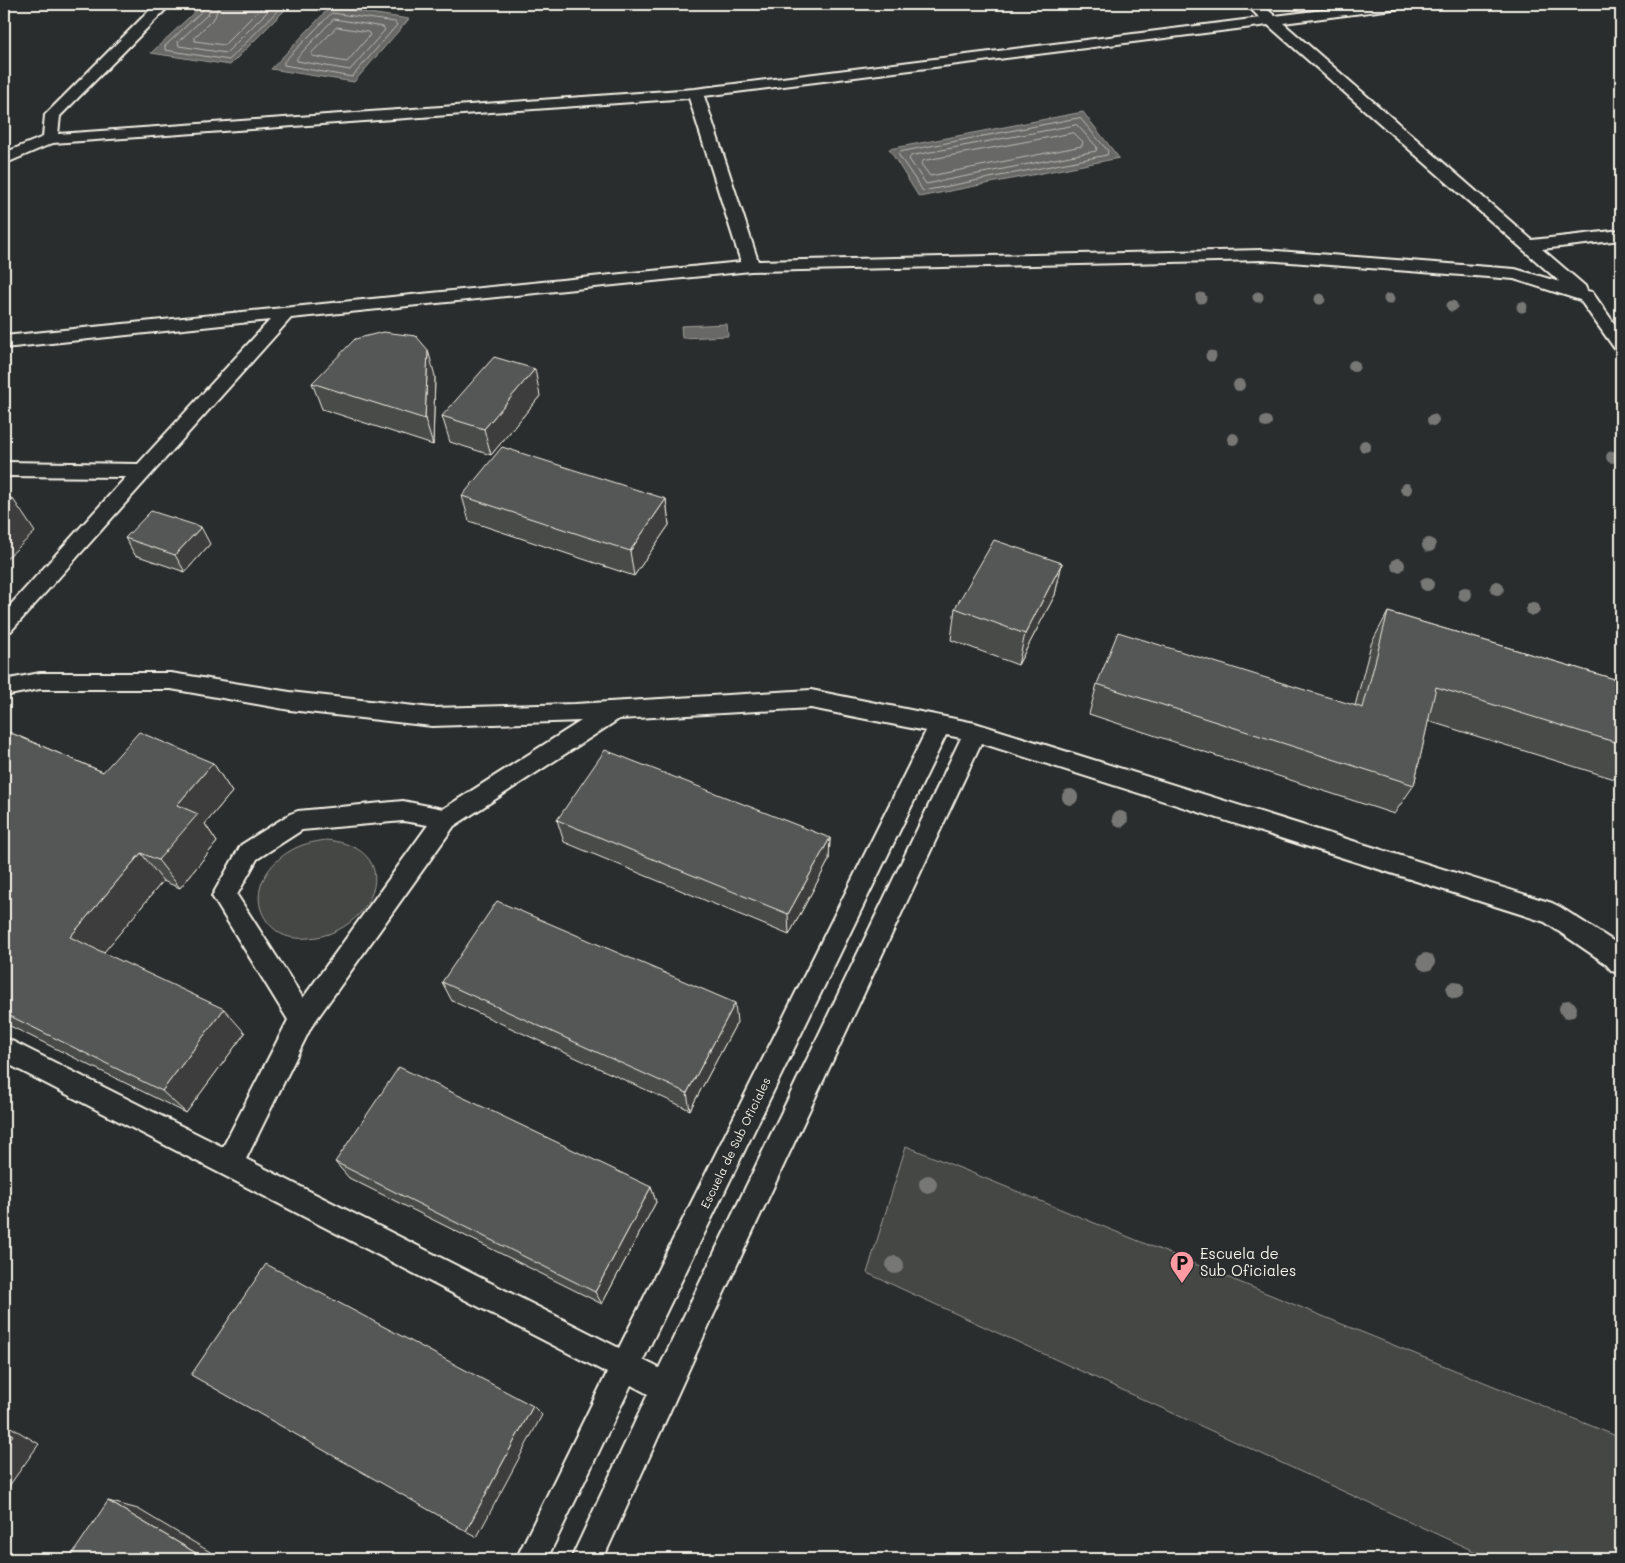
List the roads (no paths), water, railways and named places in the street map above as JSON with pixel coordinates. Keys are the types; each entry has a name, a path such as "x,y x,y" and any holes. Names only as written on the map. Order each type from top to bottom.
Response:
{"lane":[{"path":"50,138 53,114 164,4"},
{"path":"1253,4 1586,296 1621,323"},
{"path":"4,159 50,138 695,93 1401,4"},
{"path":"695,93 751,266"},
{"path":"1528,245 1621,235"},
{"path":"4,342 751,266 1263,255 1515,274 1586,296 1621,345"},
{"path":"4,626 286,313"},
{"path":"4,469 144,471"},
{"path":"4,688 40,681 170,681 290,701 432,717 614,711 811,699 975,732 1552,914 1614,955 1621,963"},
{"path":"229,1164 302,1018 446,819 614,711"},
{"name":"Escuela de Sub Oficiales","path":"531,1559 940,725"},
{"path":"587,1559 698,1317 975,732"},
{"path":"302,1018 224,896 250,852 298,821 403,811 446,819"},
{"path":"4,1049 667,1388"}],"water":[{"path":"203,4 291,4 230,65 151,53"},
{"path":"330,7 409,19 354,82 271,69"},
{"path":"1083,112 1119,158 919,197 889,149"},
{"path":"727,324 728,336 682,338 681,326"}],"place":[{"name":"Escuela de Sub Oficiales","path":"1182,1284"}]}
